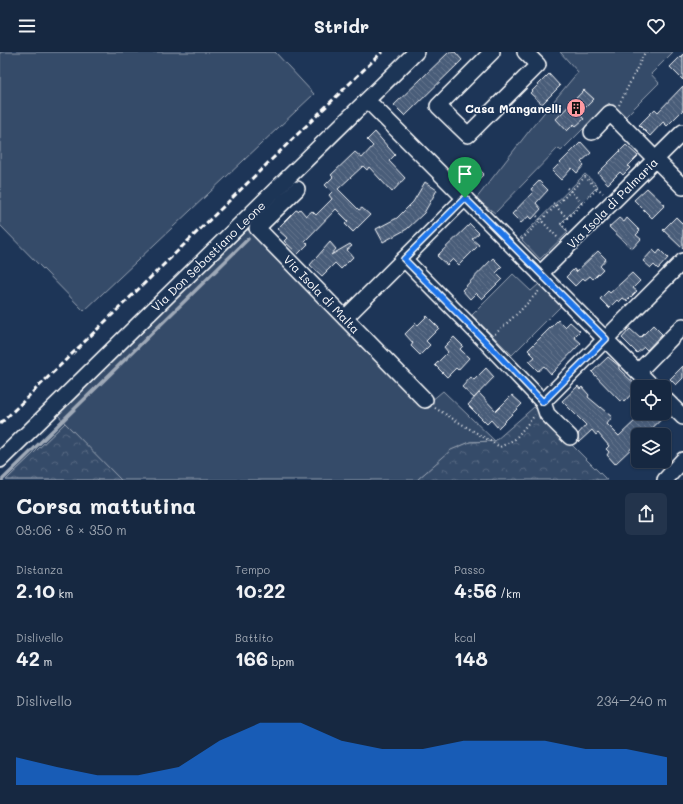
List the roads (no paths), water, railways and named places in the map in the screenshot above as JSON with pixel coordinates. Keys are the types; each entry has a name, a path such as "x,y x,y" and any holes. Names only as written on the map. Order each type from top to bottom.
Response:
{"street":[{"name":"Via Don Sebastiano Leone","path":"0,460 416,52"},
{"path":"492,52 438,106 468,136 538,65 525,52"},
{"path":"374,107 430,165 465,198 646,380"},
{"path":"592,132 610,113 683,186"},
{"name":"Via Isola di Palmaria","path":"544,278 655,159 683,132"},
{"name":"Via Isola di Malta","path":"297,189 257,228 425,400"},
{"path":"345,318 465,198"},
{"path":"404,259 543,402 547,414 570,437"},
{"path":"543,402 683,261"},
{"path":"638,372 683,326"},
{"path":"671,405 683,418"},
{"path":"665,480 683,460"}],"waterway":[{"path":"2,480 248,239"}],"railway":[{"path":"0,424 382,52"}],"place":[{"name":"Casa Manganelli","path":"576,108"}]}
